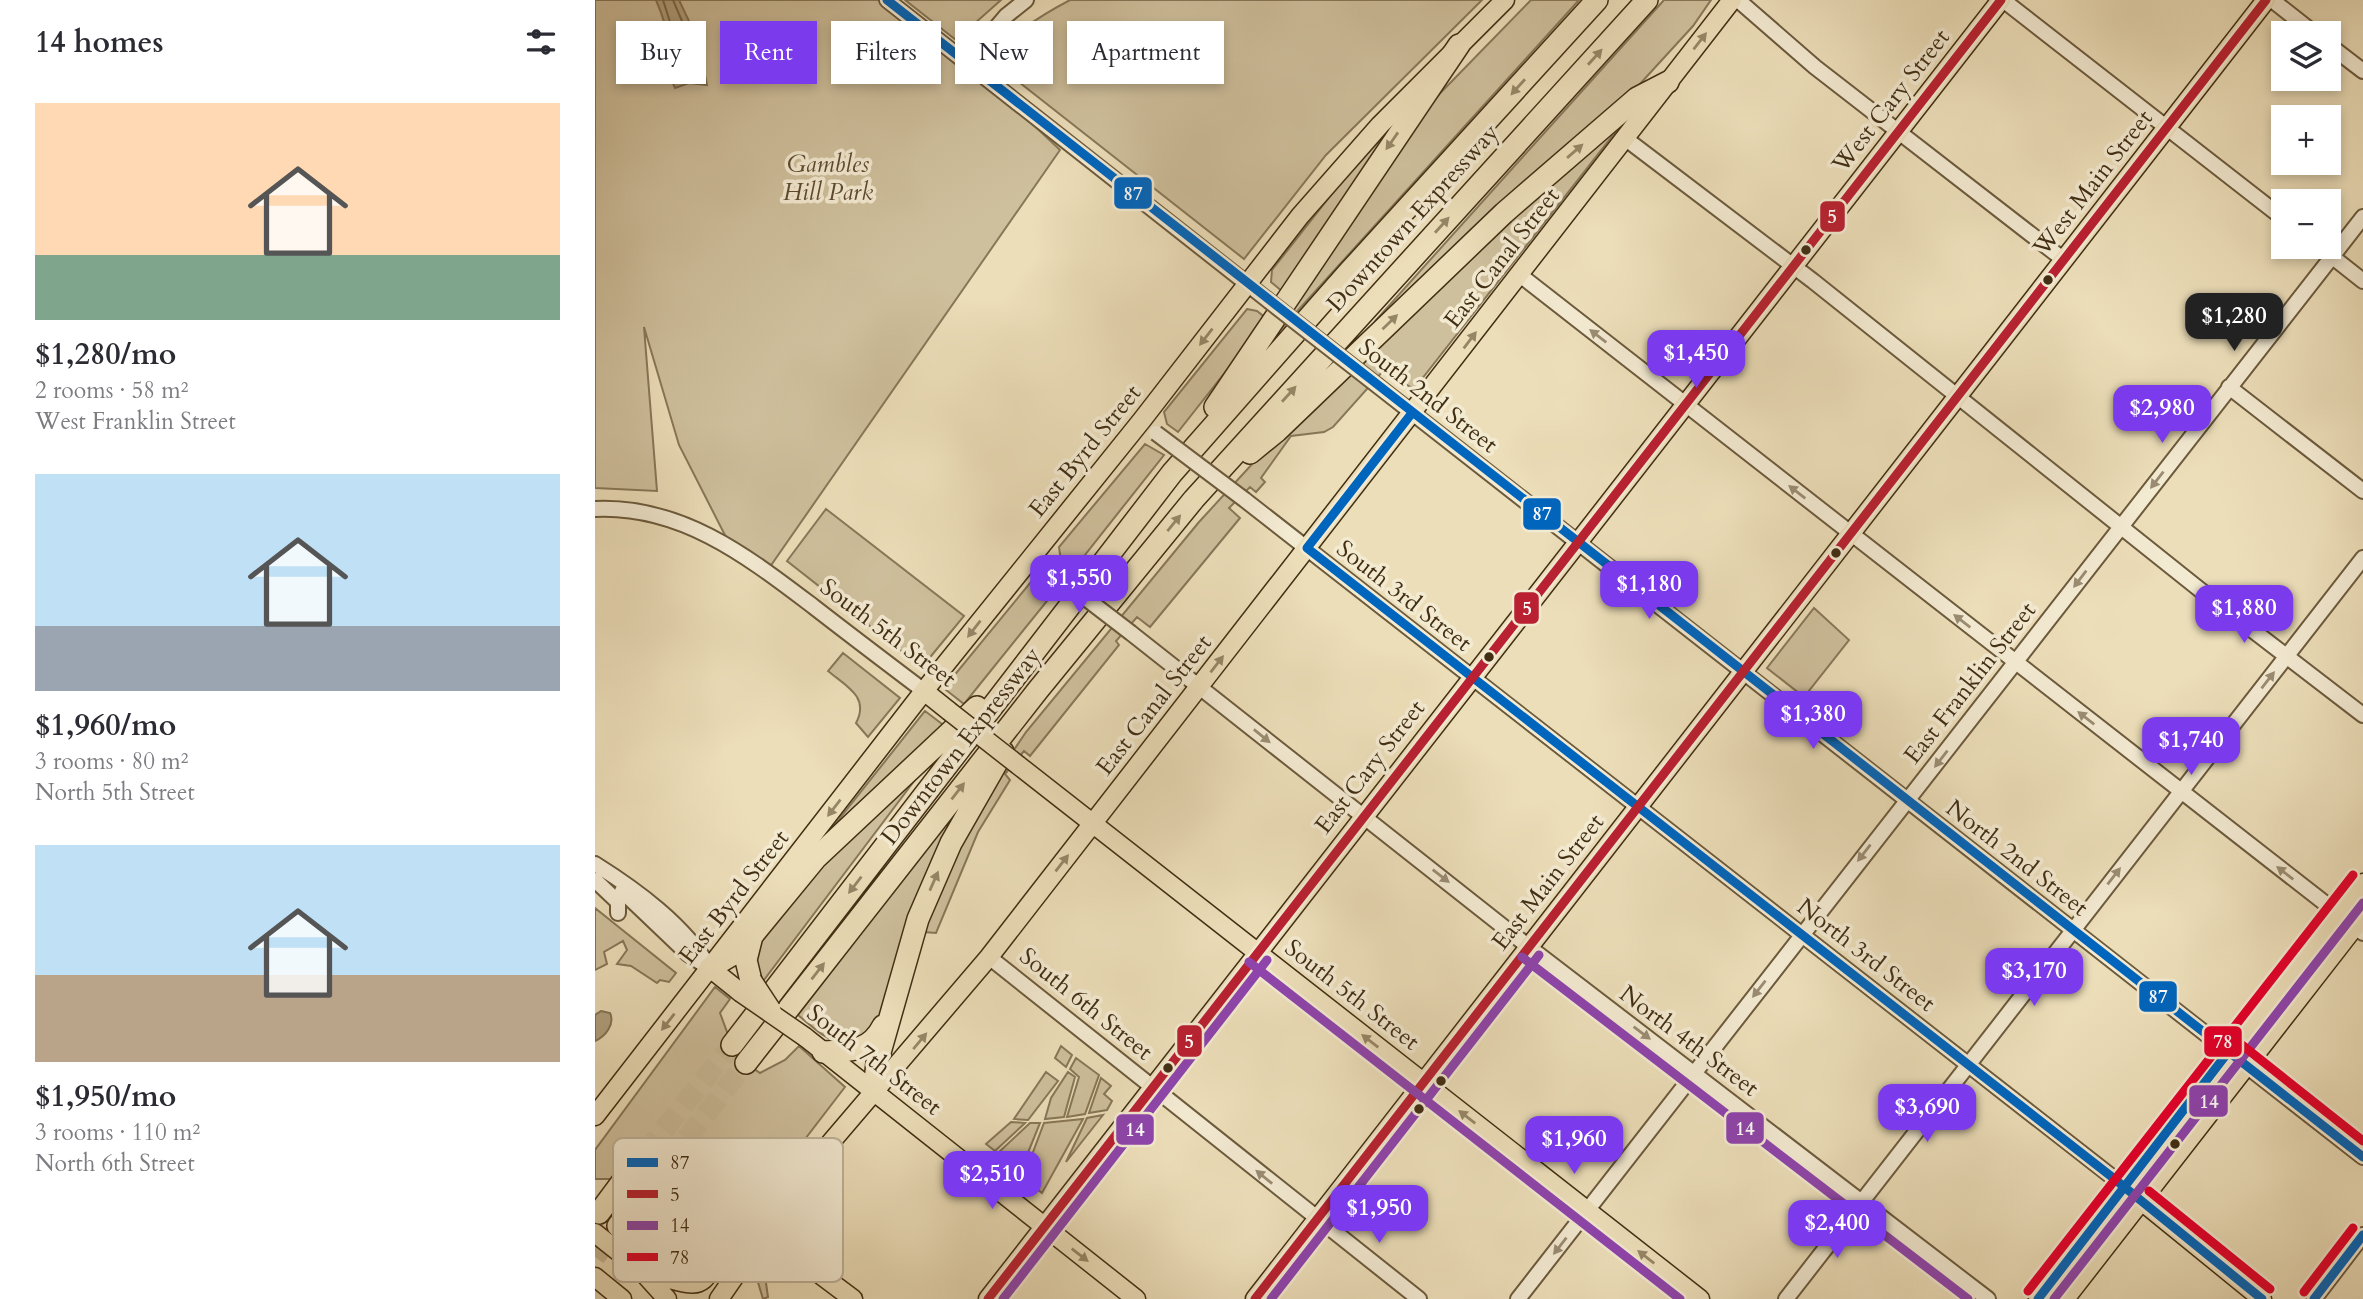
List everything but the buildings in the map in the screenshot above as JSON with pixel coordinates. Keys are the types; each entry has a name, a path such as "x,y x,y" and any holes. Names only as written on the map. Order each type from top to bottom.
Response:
{"highway":[{"name":"Downtown Expressway","path":"732,1045 1172,473 1347,273 1597,0"},
{"name":"Downtown Expressway","path":"746,1063 1038,690 1194,499 1647,0"},
{"path":"1172,473 1388,146 1429,93 1459,45"},
{"path":"1194,499 1277,431 1504,213 1637,98 1668,82"},
{"path":"710,968 732,955 752,936 824,850 914,769 980,704 1009,670 1032,656"},
{"path":"874,1090 877,1063 918,919 951,843 1038,690"},
{"path":"752,936 746,960 745,986 769,1010"},
{"path":"823,1052 851,1051 871,1043 893,1005"},
{"path":"597,1223 613,1197"}],"main road":[{"name":"East Byrd Street","path":"595,1116 924,691 1340,169 1505,0"},
{"name":"East Canal Street","path":"834,1138 874,1090 893,1074 989,957 1732,0"},
{"name":"West Cary Street","path":"1793,266 2002,0"},
{"name":"West Main Street","path":"1958,396 2266,0"},
{"name":"East Cary Street","path":"988,1299 1793,266"},
{"name":"East Main Street","path":"1255,1299 1958,396"},
{"name":"South 5th Street","path":"924,691 1700,1299"},
{"path":"2038,1299 2229,1051 2363,883"},
{"path":"2065,1299 2360,925"},
{"path":"710,968 745,986"},
{"name":"South 7th Street","path":"769,1010 874,1090 1136,1299"},
{"name":"North 3rd Street","path":"2125,1187 2262,1299"},
{"path":"597,1223 613,1240"},
{"path":"595,1277 622,1299"},
{"path":"652,1282 667,1299"},
{"path":"668,1282 678,1287 697,1287 705,1282"},
{"name":"East Canal Street","path":"719,1299 731,1282"},
{"path":"830,1282 853,1299"}],"street":[{"name":"South 2nd Street","path":"887,0 955,53"},
{"path":"1002,21 1026,0"},
{"path":"1738,0 1815,66 2064,260"},
{"path":"2002,0 2271,209"},
{"path":"2272,0 2299,21"},
{"path":"2341,54 2363,71"},
{"name":"South 2nd Street","path":"995,84 1742,673"},
{"path":"1626,139 1793,266 2363,715"},
{"name":"East Franklin Street","path":"2341,238 2363,217"},
{"name":"East Franklin Street","path":"1518,1299 1693,1072 2016,663 2229,387 2321,259"},
{"path":"2335,259 2363,281"},
{"path":"1520,275 2339,915 2360,925"},
{"path":"2229,387 2363,491"},
{"name":"South 3rd Street","path":"1142,420 1637,808"},
{"name":"South 5th Street","path":"595,509 616,508 649,513 681,522 730,545 924,691"},
{"name":"North 4th Street","path":"1031,556 1200,686 1529,947 1988,1299"},
{"path":"1786,1299 2363,558"},
{"name":"North 2nd Street","path":"1742,673 2363,1157"},
{"name":"North 3rd Street","path":"1637,808 2125,1187"},
{"path":"595,864 621,880 695,944 710,968"},
{"path":"595,880 618,902 618,914"},
{"name":"South 6th Street","path":"989,957 1419,1299"},
{"path":"2314,1299 2363,1235"}],"green space":[{"name":"Gambles Hill Park","path":"595,0 887,0 914,21 831,21 831,84 941,84 941,42 955,53 955,84 990,84 1060,150 767,571 730,545 679,445 644,327 657,491 595,488"},
{"path":"905,0 1001,0 977,21 955,21 955,39 941,28 941,21 932,21"},
{"path":"1070,0 1482,0 1326,155 1244,259 1021,84 1053,84 1053,21 1035,21"},
{"path":"1531,0 1579,0 1253,360 1420,114"},
{"path":"1664,0 1711,0 1693,26 1628,97 1381,321 1376,320"},
{"path":"1631,112 1414,389 1383,371 1333,427 1324,432 1291,436 1261,478 1265,482 1256,492 1250,487 1229,508 1240,518 1150,627 1137,617 1116,641 1119,645 1030,756 1024,751 1005,774 1010,780 978,832 936,933 924,932 944,874 985,793 1026,732 1199,522 1254,462 1515,212"},
{"path":"1393,126 1283,292 1271,282 1272,270 1346,176"},
{"path":"1247,309 1257,311 1267,319 1178,432 1167,424 1164,412"},
{"path":"1145,444 1164,455 1073,570 1061,561 1059,547"},
{"path":"826,509 964,616 927,661 908,656 787,561"},
{"path":"1035,577 1041,578 1055,591 964,704 946,690 948,683"},
{"path":"1814,608 1849,640 1804,697 1767,668"},
{"path":"843,653 900,698 868,737 856,723 860,714 858,699 828,671"},
{"path":"925,711 946,727 813,852"},
{"path":"927,764 761,984 754,967 758,946 817,866"},
{"path":"982,776 873,1034 847,1040 825,1036 798,1015"},
{"path":"595,908 676,973 669,982 660,980 657,983 631,966 617,964 627,950 623,941 604,952 607,964 595,970"},
{"path":"715,987 730,999 720,1013 736,1056 760,1073 785,1060 799,1046 845,1087 806,1138 613,1138 613,1179 595,1179 595,1150"},
{"path":"1061,1046 1072,1055 1066,1067 1055,1058"},
{"path":"1076,1058 1099,1075 1085,1114 1067,1117 1079,1077 1070,1069"},
{"path":"1046,1072 1058,1081 1028,1120 1014,1119"},
{"path":"1068,1072 1075,1077 1064,1117 1045,1119 1051,1098"},
{"path":"1101,1078 1111,1086 1104,1094 1112,1101 1107,1110 1089,1113"},
{"path":"1103,1115 1066,1162 1087,1118"},
{"path":"1083,1119 1042,1193 1024,1179 1030,1172 1027,1168 1044,1123"},
{"path":"1011,1122 1025,1123 995,1151 986,1144"},
{"path":"1030,1123 1040,1123 1023,1165 1019,1163 1016,1167 998,1153"},
{"path":"758,1282 766,1282 768,1297 763,1299"}],"water":[{"path":"656,0 679,0 689,21 664,21"},
{"path":"601,1011 610,1013 611,1021 606,1033 595,1041 595,1015"}],"tunnel":[{"path":"657,1138 732,1045"},
{"path":"687,1138 746,1063"},
{"path":"595,1257 613,1233"}],"transit line":[{"name":"87","path":"887,0 2363,1157"},
{"name":"5","path":"988,1299 2001,0"},
{"name":"5","path":"1255,1299 2266,0"},
{"name":"87","path":"1307,548 1412,413"},
{"name":"87","path":"1307,548 2112,1177 2262,1299"},
{"name":"78","path":"2028,1291 2353,875"},
{"name":"14","path":"2054,1299 2363,903"},
{"name":"14","path":"1271,1299 1539,955"},
{"name":"14","path":"1522,957 1968,1299"},
{"name":"14","path":"1003,1299 1267,960"},
{"name":"14","path":"1249,962 1680,1299"},
{"name":"78","path":"2237,1041 2363,1141"},
{"name":"87","path":"2038,1299 2229,1051"},
{"name":"78","path":"2149,1191 2270,1289"},
{"name":"78","path":"2304,1292 2353,1228"},
{"name":"87","path":"2314,1299 2363,1235"}]}
